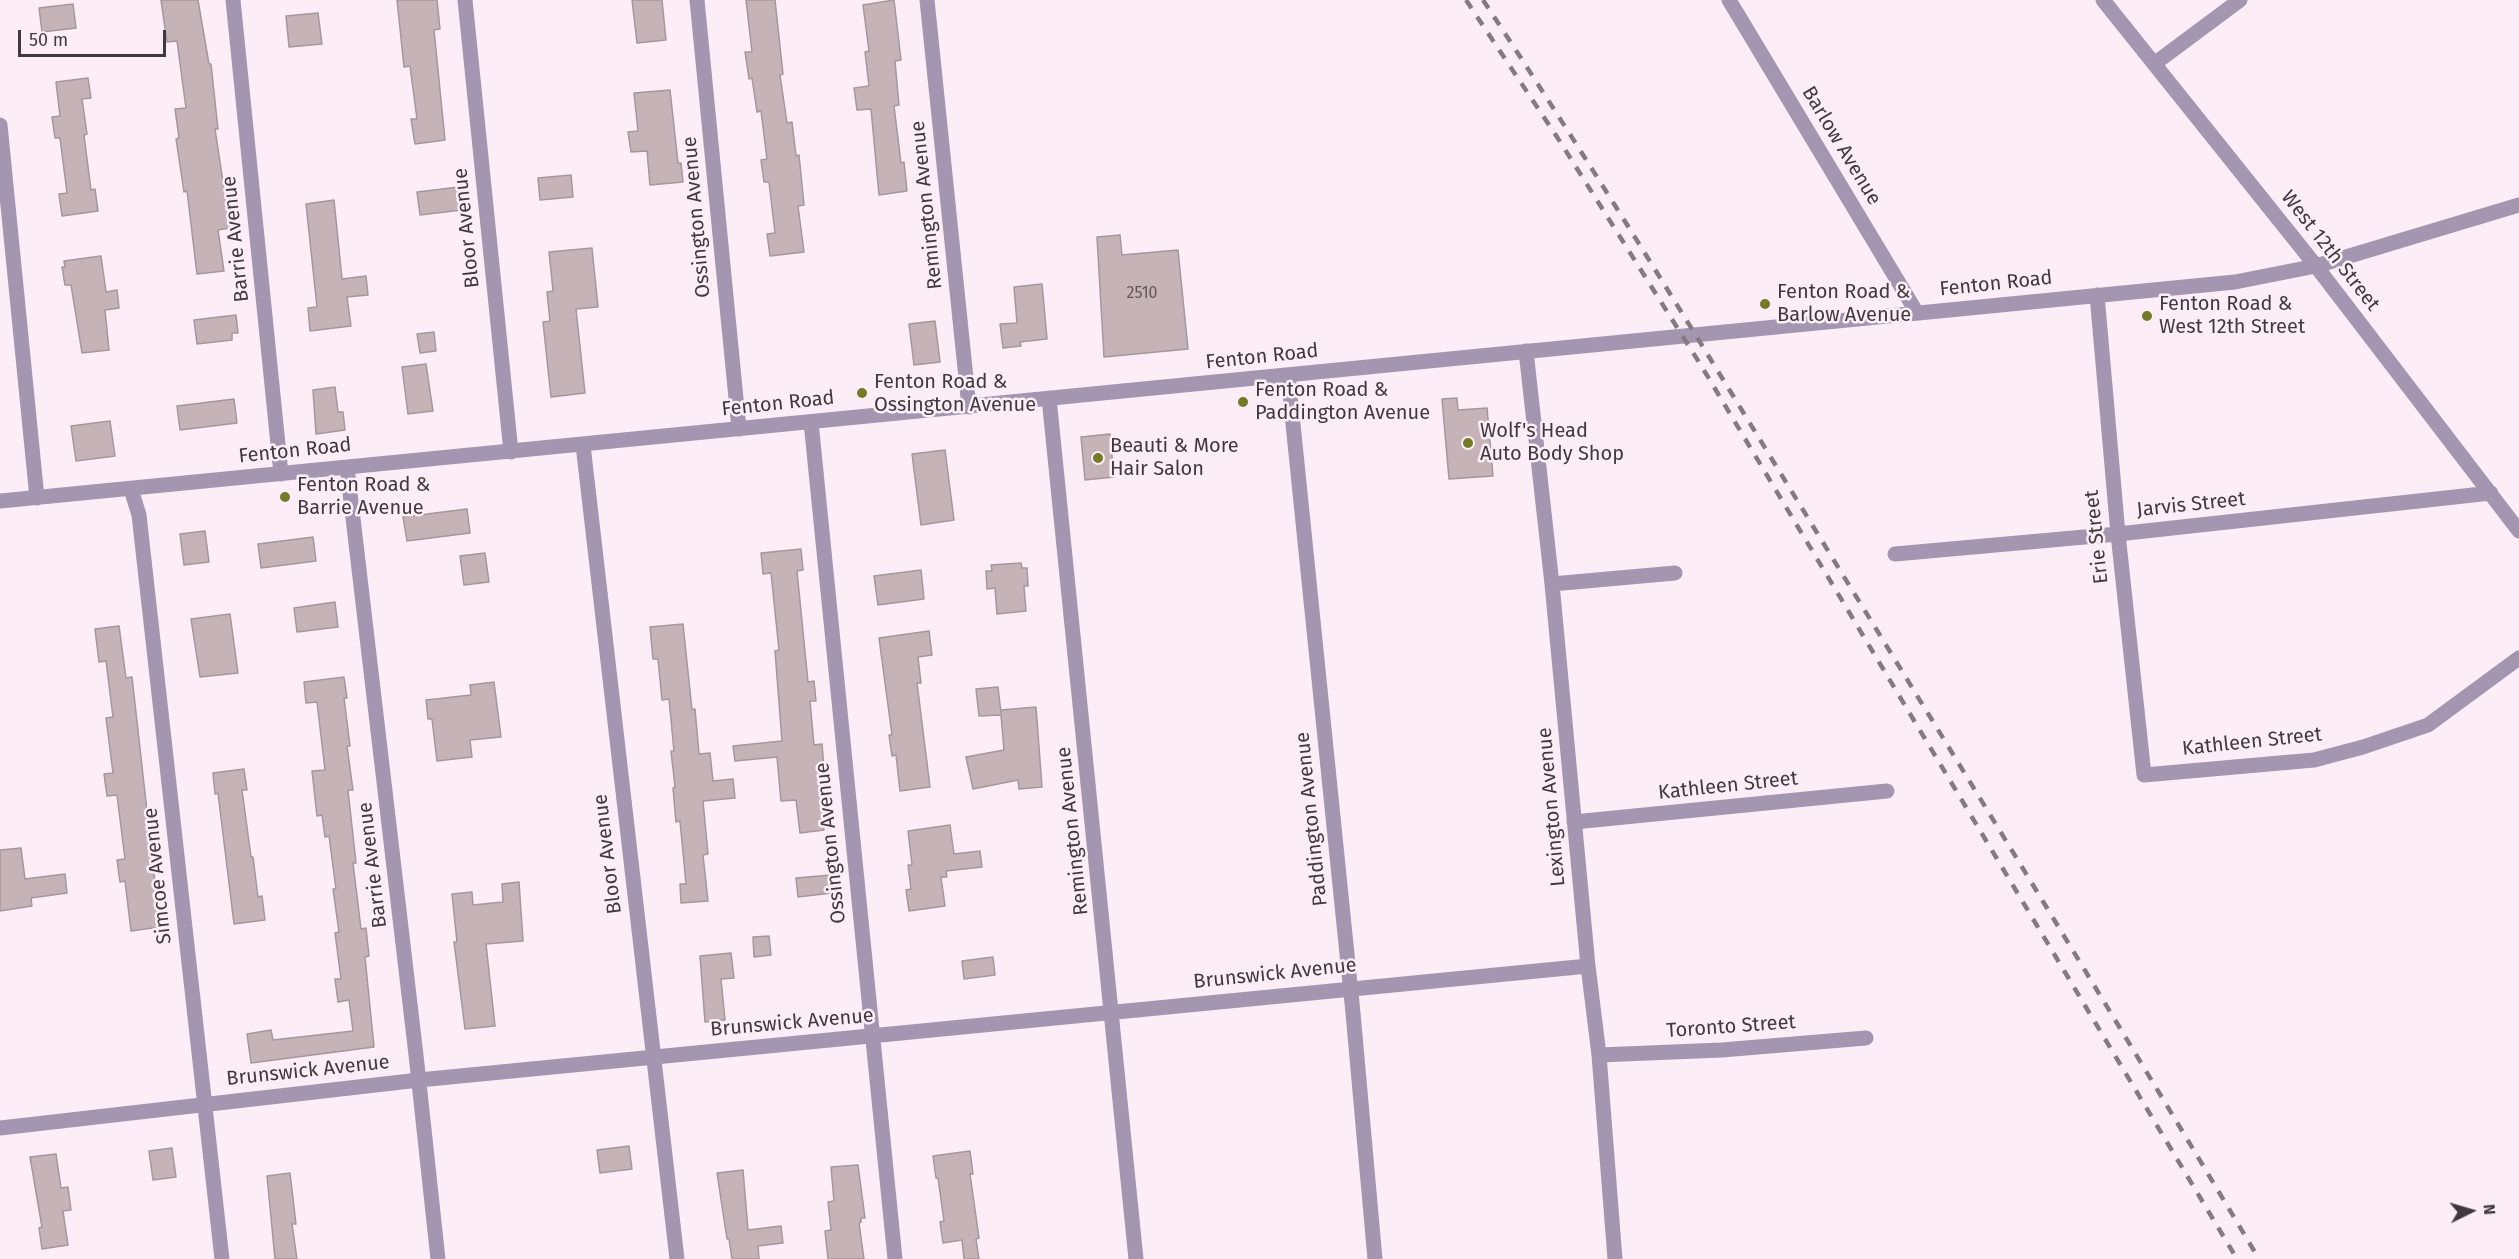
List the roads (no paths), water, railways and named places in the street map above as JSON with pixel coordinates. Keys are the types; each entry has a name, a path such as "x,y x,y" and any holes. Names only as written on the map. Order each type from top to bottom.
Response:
{"street":[{"name":"Barrie Avenue","path":"233,0 281,474"},
{"name":"Bloor Avenue","path":"465,0 511,452"},
{"name":"Ossington Avenue","path":"697,0 739,429"},
{"name":"Remington Avenue","path":"927,0 969,407"},
{"name":"Barlow Avenue","path":"1729,0 1917,313"},
{"name":"West 12th Street","path":"2103,0 2316,266 2519,531"},
{"path":"2154,64 2240,0"},
{"path":"0,125 37,498"},
{"name":"Fenton Road","path":"0,501 2235,282 2316,266 2519,205"},
{"name":"Erie Street","path":"2097,295 2118,534 2144,775"},
{"name":"Lexington Avenue","path":"1526,351 1552,584 1588,966 1599,1055 1615,1259"},
{"name":"Paddington Avenue","path":"1288,375 1375,1259"},
{"name":"Remington Avenue","path":"1049,398 1113,1012 1136,1259"},
{"name":"Ossington Avenue","path":"811,422 895,1259"},
{"name":"Bloor Avenue","path":"583,444 677,1259"},
{"name":"Barrie Avenue","path":"347,467 438,1259"},
{"name":"Simcoe Avenue","path":"131,489 139,515 222,1259"},
{"name":"Jarvis Street","path":"1895,554 2118,534 2491,493"},
{"path":"1552,584 1675,573"},
{"name":"Kathleen Street","path":"2144,775 2314,760 2363,747 2428,725 2519,658"},
{"name":"Kathleen Street","path":"1574,822 1887,791"},
{"name":"Brunswick Avenue","path":"0,1128 419,1080 1588,966"},
{"name":"Toronto Street","path":"1599,1055 1722,1050 1866,1038"}],"railway":[{"path":"1466,0 1559,140 1702,367 2237,1259"},
{"path":"1483,0 1702,345 2046,906 2259,1259"}],"place":[{"name":"Fenton Road & Barlow Avenue","path":"1765,304"},
{"name":"Fenton Road & West 12th Street","path":"2147,316"},
{"name":"Fenton Road & Ossington Avenue","path":"862,393"},
{"name":"Fenton Road & Paddington Avenue","path":"1243,402"},
{"name":"Wolf's Head Auto Body Shop","path":"1468,443"},
{"name":"Beauti & More Hair Salon","path":"1098,458"},
{"name":"Fenton Road & Barrie Avenue","path":"285,497"}]}
